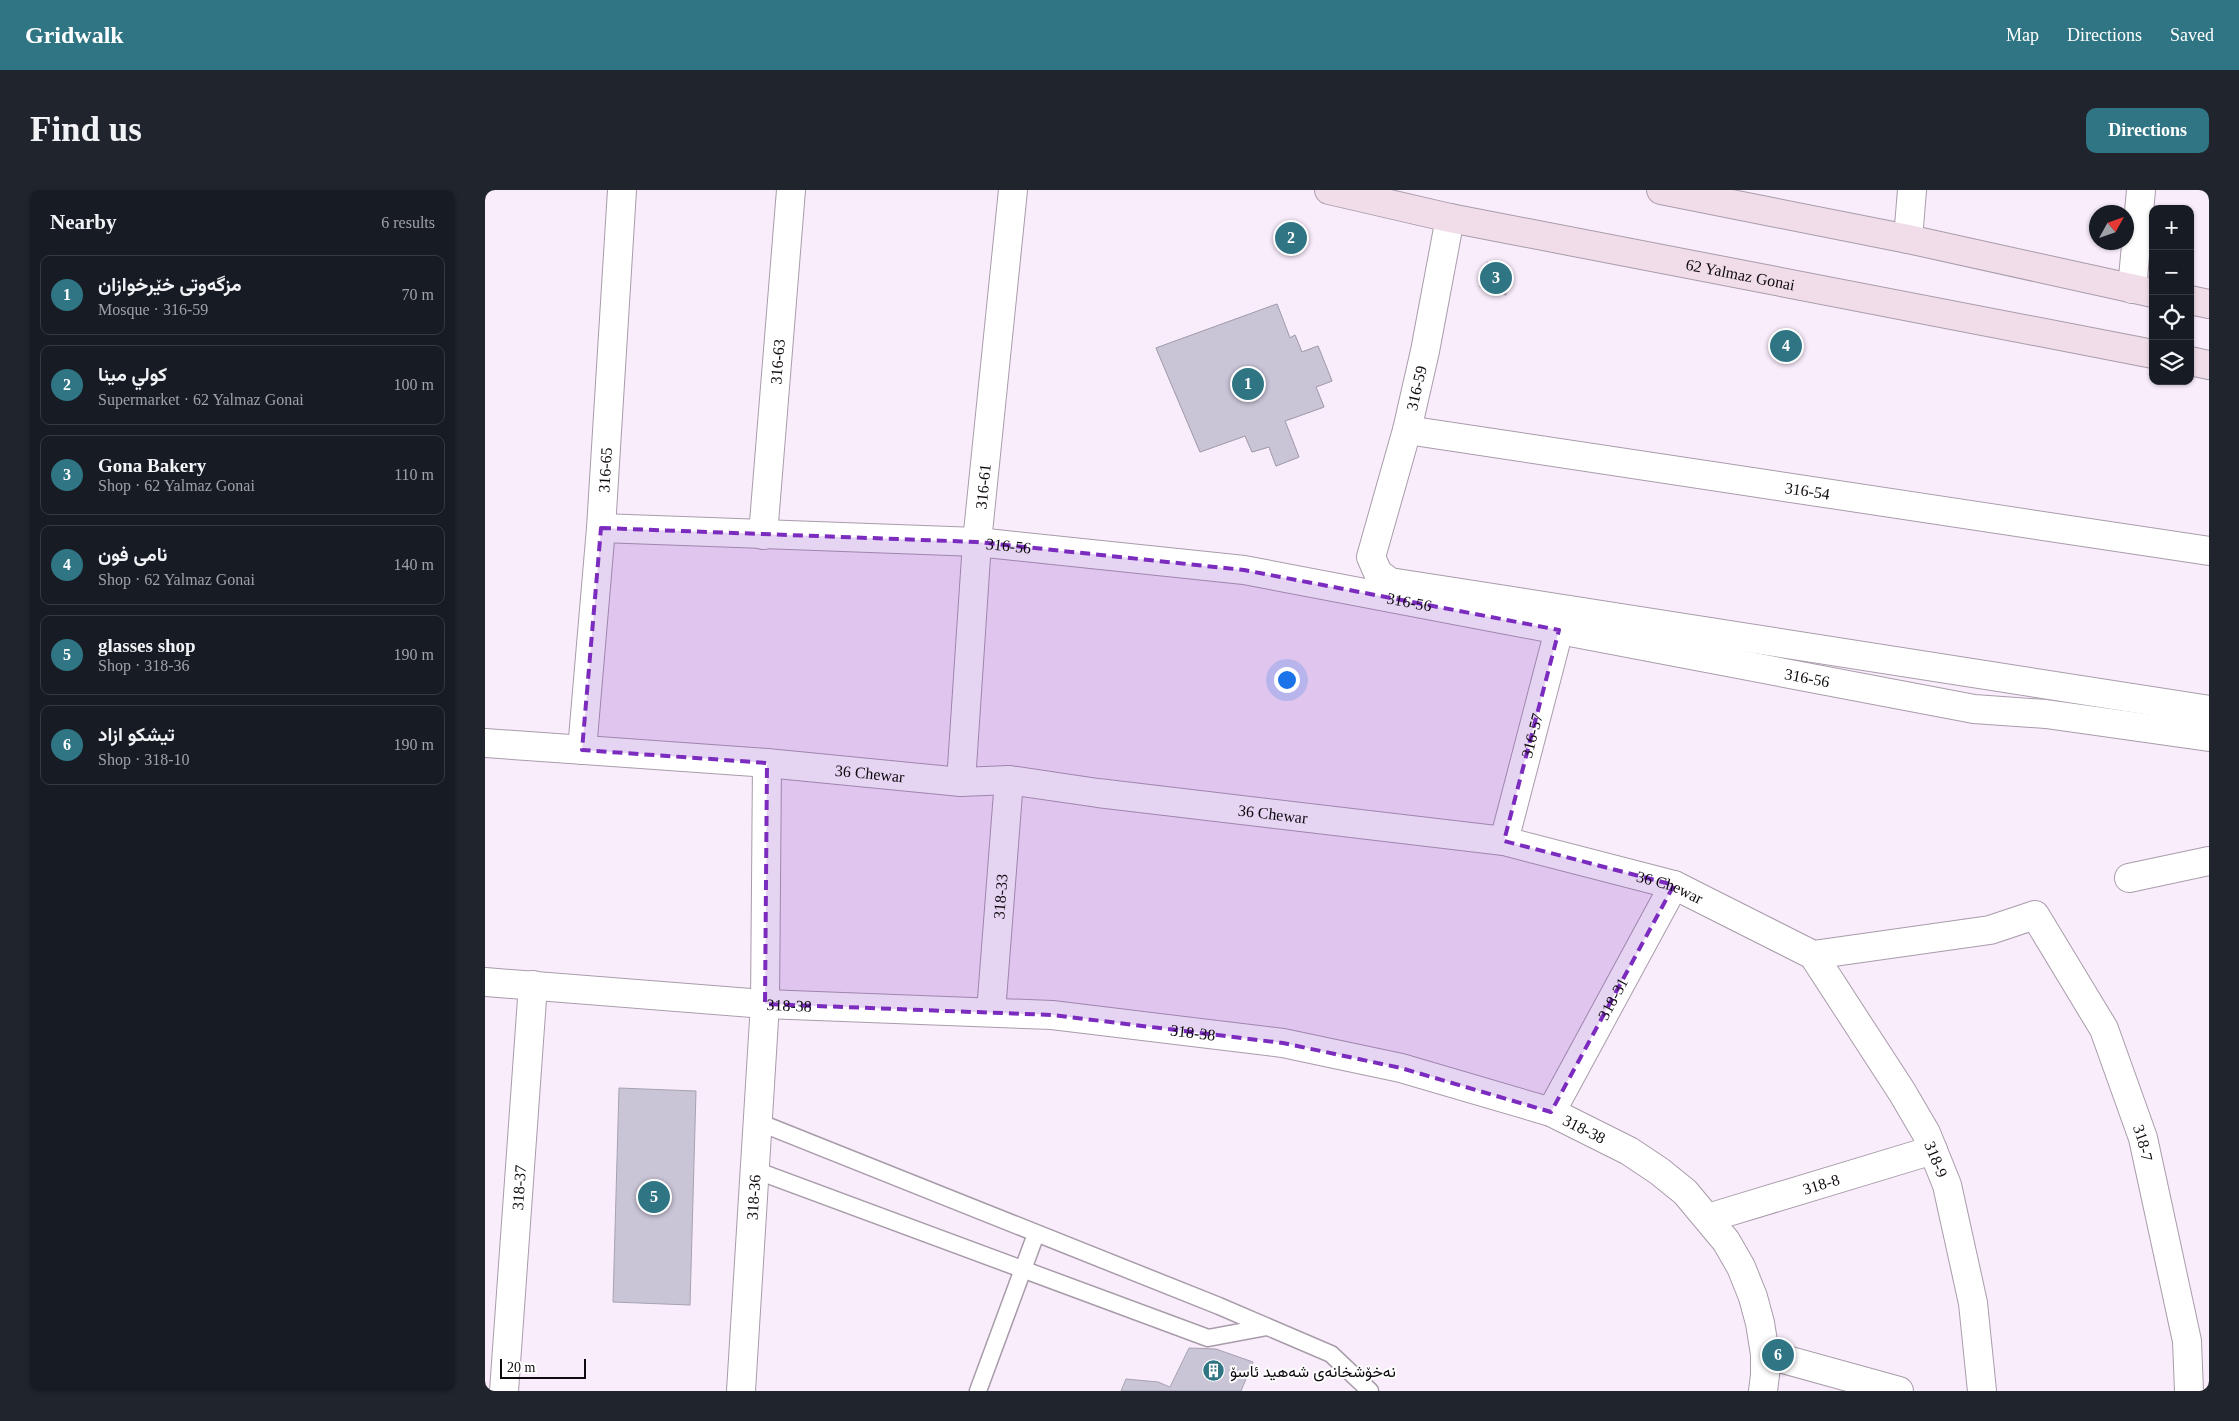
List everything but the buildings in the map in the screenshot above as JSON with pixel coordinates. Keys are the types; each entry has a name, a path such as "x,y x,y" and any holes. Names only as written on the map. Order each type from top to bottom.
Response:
{"main road":[{"name":"62 Yalmaz Gonai","path":"1329,190 1451,218 2149,353"},
{"path":"1678,192 1908,239 2142,291"},
{"path":"2194,301 2209,304"},
{"path":"2194,362 2209,365"}],"street":[{"name":"316-65","path":"582,750 601,528 622,190"},
{"name":"316-63","path":"763,535 791,190"},
{"name":"316-61","path":"961,782 977,542 1013,190"},
{"path":"1908,239 1912,190"},
{"path":"2141,190 2142,291"},
{"name":"316-59","path":"1451,218 1425,351 1407,430 1371,557 1378,573 1390,582 2209,710"},
{"name":"316-54","path":"1407,430 2209,551"},
{"name":"316-56","path":"601,528 977,542 1244,570 1974,709 2047,714 2209,737"},
{"name":"316-57","path":"1504,841 1559,630"},
{"name":"36 Chewar","path":"485,743 767,763 961,782 1009,780 1098,793 1504,841 1674,885 1813,955"},
{"name":"318-36","path":"741,1391 765,1004 767,763"},
{"name":"318-33","path":"991,1012 1009,780"},
{"path":"2129,878 2209,861"},
{"name":"318-31","path":"1551,1112 1674,885"},
{"name":"318-7","path":"1813,955 1990,930 2035,915 2104,1029 2143,1138 2187,1341 2189,1391"},
{"name":"318-9","path":"1813,955 1902,1092 1926,1133 1947,1185 1973,1303 1982,1391"},
{"name":"318-38","path":"485,982 765,1004 1052,1015 1283,1043 1401,1068 1551,1112 1629,1150 1685,1192 1726,1241 1741,1266 1761,1324 1765,1354 1763,1391"},
{"name":"318-37","path":"504,1391 533,986"},
{"name":"318-8","path":"1708,1218 1933,1150"},
{"path":"1765,1354 1899,1391"}],"lane":[{"path":"758,1122 1219,1306 1331,1354 1369,1391"},
{"path":"755,1170 1208,1338 1267,1327"},
{"path":"978,1391 1036,1234"}],"highlighted area":[{"path":"601,528 977,542 1244,570 1559,630 1504,841 1674,885 1551,1112 1401,1068 1283,1043 1052,1015 765,1004 767,763 582,750"}],"place":[{"name":"كولي مينا","path":"1291,238"},
{"name":"Gona Bakery","path":"1496,278"},
{"name":"نامی فون","path":"1786,346"},
{"name":"مزگەوتی خێرخوازان","path":"1248,384"},
{"name":"glasses shop","path":"654,1197"},
{"name":"تيشكو ازاد","path":"1778,1355"},
{"name":"نەخۆشخانەی شەهید ئاسۆ","path":"1214,1371"}]}
